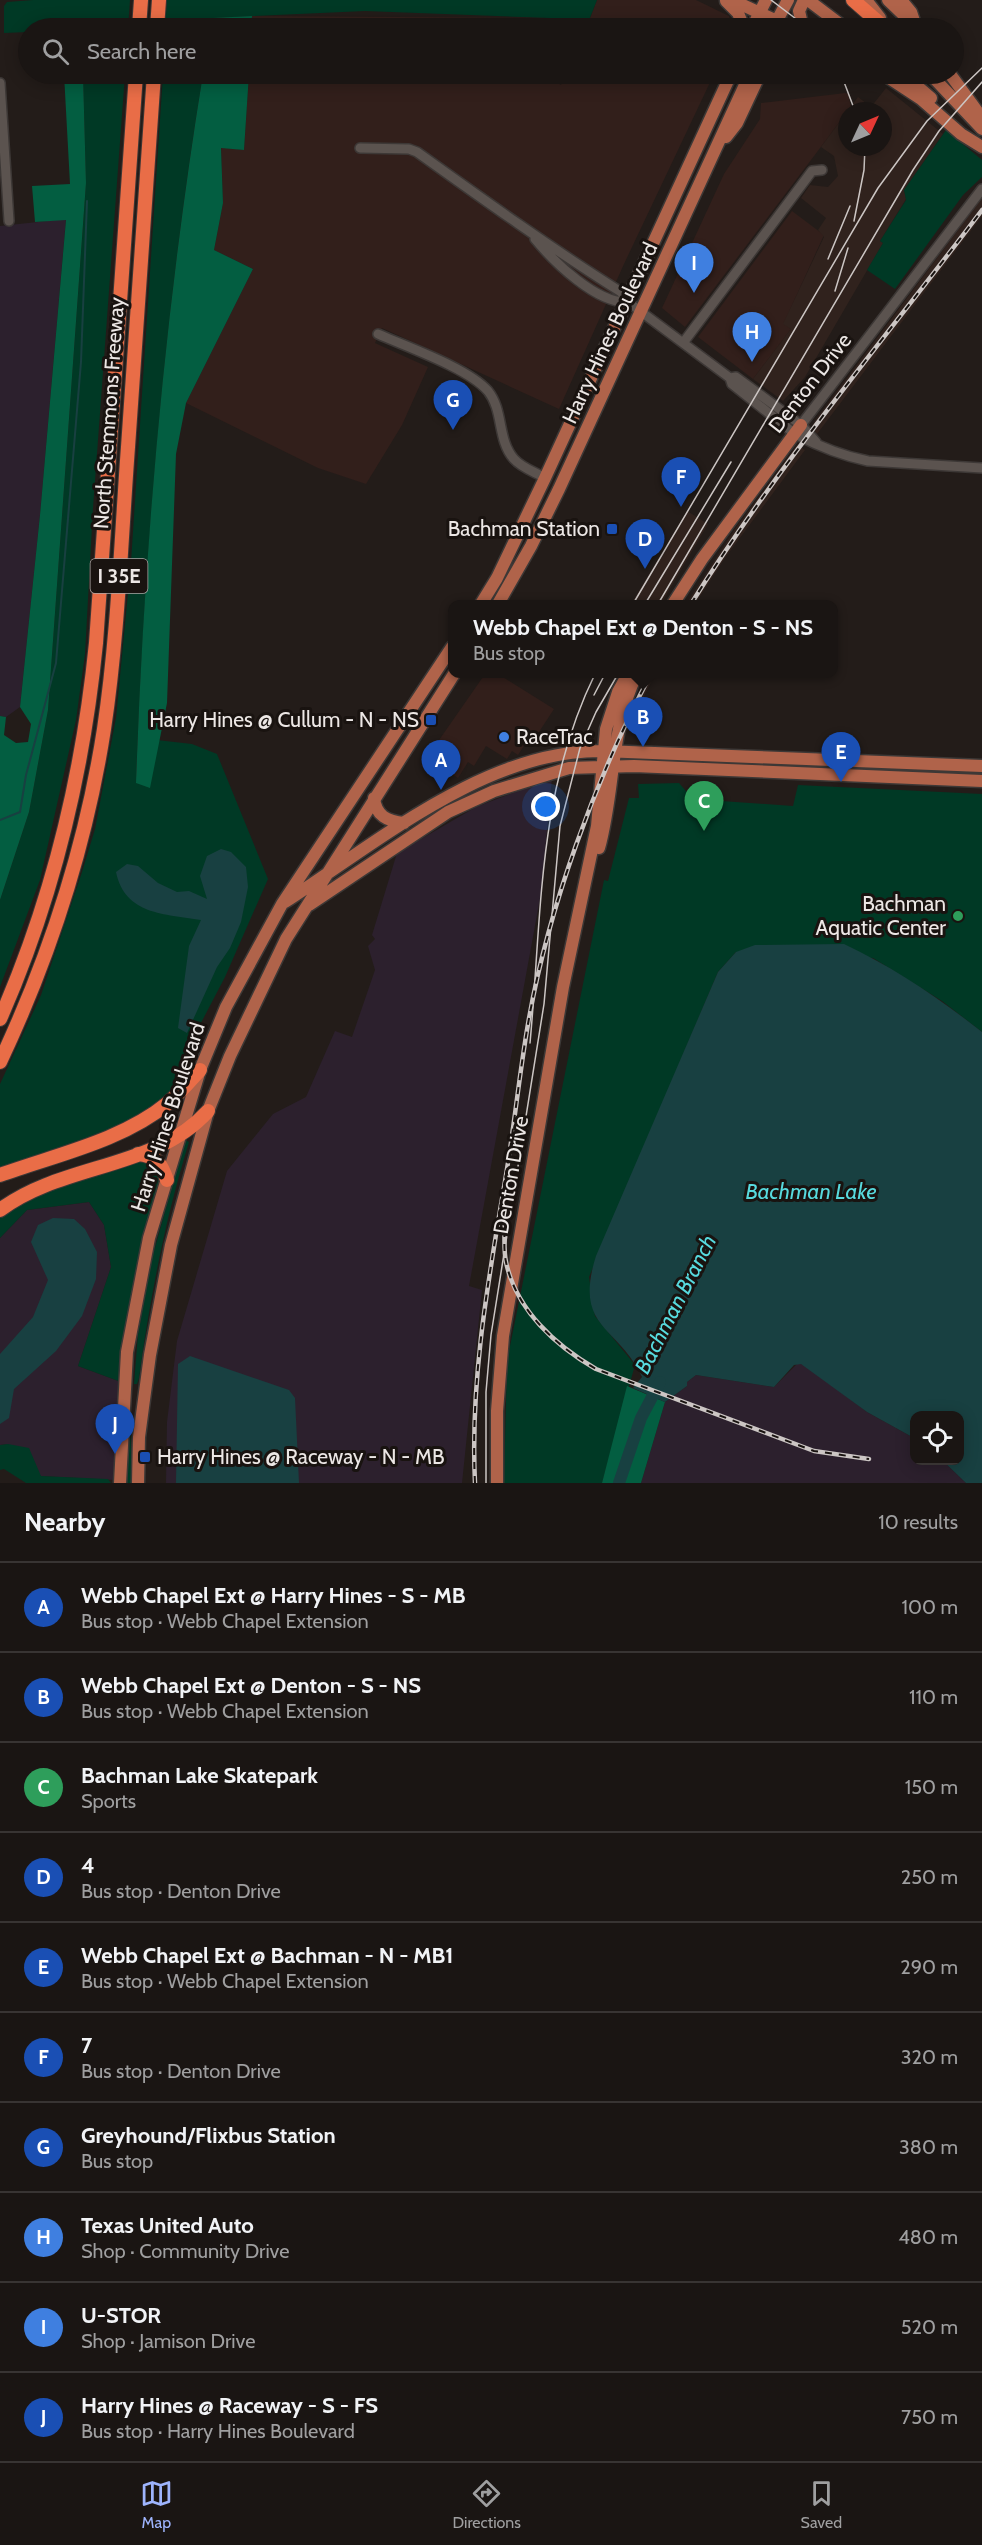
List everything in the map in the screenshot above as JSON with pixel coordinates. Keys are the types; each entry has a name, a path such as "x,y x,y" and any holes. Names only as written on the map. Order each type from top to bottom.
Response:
{"highway":[{"path":"140,18 141,0"},
{"path":"158,18 159,0"},
{"path":"858,1 876,18"},
{"name":"North Stemmons Freeway","path":"0,1019 31,943 56,863 74,790 88,717 96,643 135,84"},
{"name":"North Stemmons Freeway","path":"0,1062 35,981 60,911 81,839 104,730 117,612 153,84"},
{"path":"0,1175 118,1133 139,1123 168,1102 200,1070"},
{"path":"0,1210 44,1185 138,1154 179,1137 194,1127 208,1111"},
{"path":"138,1154 151,1155 157,1160 166,1180"}],"main road":[{"path":"724,0 738,13 740,18"},
{"path":"732,0 765,18"},
{"path":"757,18 766,0"},
{"path":"778,18 788,0"},
{"path":"800,18 799,10 806,0 831,18"},
{"path":"888,0 907,18"},
{"path":"895,0 909,18"},
{"path":"901,0 913,18"},
{"name":"Harry Hines Boulevard","path":"483,600 497,578 628,302 727,84"},
{"name":"Harry Hines Boulevard","path":"500,600 531,546 559,489 745,84"},
{"path":"718,144 737,123 755,84"},
{"path":"898,84 921,99 961,134 982,146"},
{"path":"914,84 982,146"},
{"path":"939,84 982,129"},
{"path":"957,84 982,118"},
{"path":"710,121 725,129"},
{"name":"Denton Drive","path":"676,600 702,559 798,429"},
{"path":"545,478 559,489"},
{"name":"Harry Hines Boulevard","path":"120,1483 127,1352 147,1249 200,1070 226,1007 282,904 448,654"},
{"name":"Harry Hines Boulevard","path":"138,1483 139,1437 144,1400 171,1245 208,1111 247,1017 305,908 451,678"},
{"name":"Denton Drive","path":"497,1483 497,1411 503,1336 563,987 609,766 611,712 626,678"},
{"name":"Denton Drive","path":"610,752 635,678"},
{"path":"391,738 405,748"},
{"path":"282,904 454,792 550,756 610,752 982,766"},
{"path":"724,770 730,764 760,763 776,757"},
{"path":"812,758 812,773"},
{"path":"944,779 945,765"},
{"path":"282,904 305,908 448,812 555,771 582,766 634,766 982,781"},
{"name":"Denton Drive","path":"587,876 597,856 612,790 609,766"},
{"path":"612,790 634,766"},
{"path":"473,801 473,792 512,776 520,767"},
{"path":"374,798 377,812 384,819 404,824"},
{"path":"124,1398 144,1400"}],"street":[{"path":"0,83 9,221"},
{"path":"360,148 409,149 417,152 531,235 554,246 621,292 628,302 730,378 732,384 816,442 836,453 868,461 982,468"},
{"path":"683,343 812,171 822,170"},
{"name":"Denton Drive","path":"798,429 982,189"},
{"path":"531,235 548,254 598,293 616,303 628,302"},
{"path":"378,333 463,373 481,385 498,408 509,453 522,466 545,478"}],"shaded area":[{"path":"597,0 696,0 730,18 590,18"},
{"path":"252,16 550,18 252,18"},
{"path":"248,84 709,84 624,264 559,409 382,328 375,343 428,367 402,425 366,484 318,468 186,403 253,269 214,250 223,203 221,147 244,150"},
{"path":"886,88 943,134 904,190 906,199 880,241 883,243 805,377 783,401 753,379 791,329 783,324 824,237 818,230 826,218 801,198 810,185 828,187 838,176 834,156 821,147 838,124 838,156 892,156 892,102 875,102"},
{"path":"845,93 848,94 850,102 838,102 838,124 685,327 662,308 724,174 760,119 761,103"},
{"path":"858,97 864,102 854,102"},
{"path":"982,198 982,216 817,434 812,427 814,422"},
{"path":"792,211 824,235 784,323 791,329 753,379 698,337"},
{"path":"66,219 40,515 20,707 6,717 0,716 0,226"},
{"path":"797,445 805,450 725,558 698,600 689,600 735,529"},
{"path":"687,511 708,524 663,600 633,600"},
{"path":"482,678 504,678 554,709 537,735 532,733 518,755 512,751 507,759 486,746 474,766 468,762 458,778 440,766 435,770 421,766"},
{"path":"646,678 653,678 623,739 624,722"},
{"path":"552,778 541,893 469,1286 482,1290 462,1483 166,1483 167,1422 177,1341 227,1171 273,1114 306,1097 335,1031 352,1037 375,970 368,946 375,939 372,935 397,853 476,807"},
{"path":"89,1202 104,1225 111,1267 78,1366 121,1382 114,1480 41,1476 8,1444 0,1445 0,1238 27,1210"},
{"path":"798,1363 805,1365 867,1412 910,1436 910,1465 947,1465 966,1483 641,1483 665,1402 687,1386 687,1382 696,1375 774,1387"}],"green space":[{"path":"130,0 129,18 18,18 18,32 4,33 4,6 7,2"},
{"path":"167,0 597,0 590,18 365,11 166,18"},
{"path":"252,16 252,18 212,18"},
{"path":"65,84 83,84 86,183 48,710 29,812 0,900 0,716 6,717 4,735 16,743 28,742 31,724 20,707 40,515 66,220 35,222 32,186 70,184"},
{"path":"83,84 124,84 93,508 85,654 76,720 40,880 0,987 0,900 29,812 48,710 86,183"},
{"path":"162,84 202,84 167,337 151,513 136,779 148,739 192,744 217,754 268,879 225,977 179,1065 189,1073 168,1097 128,1123 0,1168 0,1084 41,995 95,829 116,718 131,562"},
{"path":"202,84 248,84 244,150 221,148 223,203 214,250 253,269 186,403 176,454 167,703 150,788 136,783 144,605 167,339"},
{"path":"946,130 982,160 982,177 963,195 895,289 867,270 883,243 880,241 906,200 904,190"},
{"path":"679,783 693,799 793,806 798,785 982,794 982,1032 942,1001 873,958 736,952 718,972 589,1277 595,1316 635,1365 602,1483 504,1483 507,1361 604,880 608,881 629,798 639,798 638,784"},
{"path":"185,1140 189,1142 159,1259 139,1378 137,1384 134,1384 138,1334 152,1258"},
{"path":"140,1158 150,1159 160,1175 133,1286 121,1382 78,1366 111,1267 104,1225 89,1202 27,1210 0,1238 0,1217 49,1189"},
{"path":"627,1386 665,1402 641,1483 602,1483"},
{"path":"130,1414 132,1483 126,1483"},
{"path":"8,1444 29,1448 41,1476 108,1479 111,1483 26,1483 4,1469 0,1470 0,1445"}],"water":[{"path":"221,849 231,852 246,867 248,887 241,922 230,948 217,967 187,1033 178,1028 189,946 201,920 161,914 137,905 121,886 116,872 127,864 138,866 158,883 177,892 189,891 207,899 200,876 207,856"},
{"name":"Bachman Lake","path":"844,944 915,984 982,1032 982,1483 966,1483 947,1465 964,1465 964,1411 910,1411 910,1436 867,1412 801,1364 794,1365 774,1387 696,1375 687,1382 687,1386 665,1402 633,1388 642,1377 632,1360 594,1313 590,1298 590,1280 596,1256 718,972 736,952 755,945"},
{"path":"53,1218 74,1219 85,1229 97,1252 96,1279 82,1316 56,1351 14,1389 9,1418 0,1424 0,1354 33,1317 48,1280 31,1242 38,1225"},
{"path":"190,1356 289,1390 295,1398 299,1483 176,1483 178,1364"}],"waterway":[{"path":"0,820 20,812 26,775 56,663 81,362 87,201"},
{"name":"Bachman Branch","path":"619,1483 641,1418 660,1382"}],"tram line":[{"path":"771,0 795,18"},
{"path":"635,600 878,188 927,121 982,68"},
{"path":"660,600 913,170 939,131 982,82"},
{"path":"845,84 852,102"},
{"path":"854,221 865,156"},
{"path":"828,259 850,206"},
{"path":"835,291 848,248"},
{"path":"647,600 731,462"},
{"path":"530,1043 545,855 552,809 562,763 576,718 593,678"},
{"path":"594,695 603,678"},
{"path":"486,1483 486,1392 491,1335 544,1004 560,826 580,748 596,712 616,678"}],"railway":[{"path":"694,600 759,502 795,453 982,210"},
{"path":"475,1483 475,1407 482,1331 528,1024 537,980 561,889 576,844 611,756 649,678"},
{"path":"505,1216 506,1262 519,1296 540,1325 581,1360 596,1369 814,1451 869,1459"}],"place":[{"name":"U-STOR","path":"694,293"},
{"name":"Texas United Auto","path":"752,362"},
{"name":"Greyhound/Flixbus Station","path":"453,430"},
{"name":"7","path":"681,507"},
{"name":"Bachman Station","path":"612,529"},
{"name":"4","path":"645,569"},
{"name":"Harry Hines @ Cullum - N - NS","path":"431,720"},
{"name":"RaceTrac","path":"504,737"},
{"name":"Webb Chapel Ext @ Denton - S - NS","path":"643,747"},
{"name":"Webb Chapel Ext @ Bachman - N - MB1","path":"841,782"},
{"name":"Webb Chapel Ext @ Harry Hines - S - MB","path":"441,790"},
{"name":"Bachman Lake Skatepark","path":"704,831"},
{"name":"Bachman Aquatic Center","path":"958,916"},
{"name":"Harry Hines @ Raceway - S - FS","path":"115,1454"},
{"name":"Harry Hines @ Raceway - N - MB","path":"145,1457"}]}
